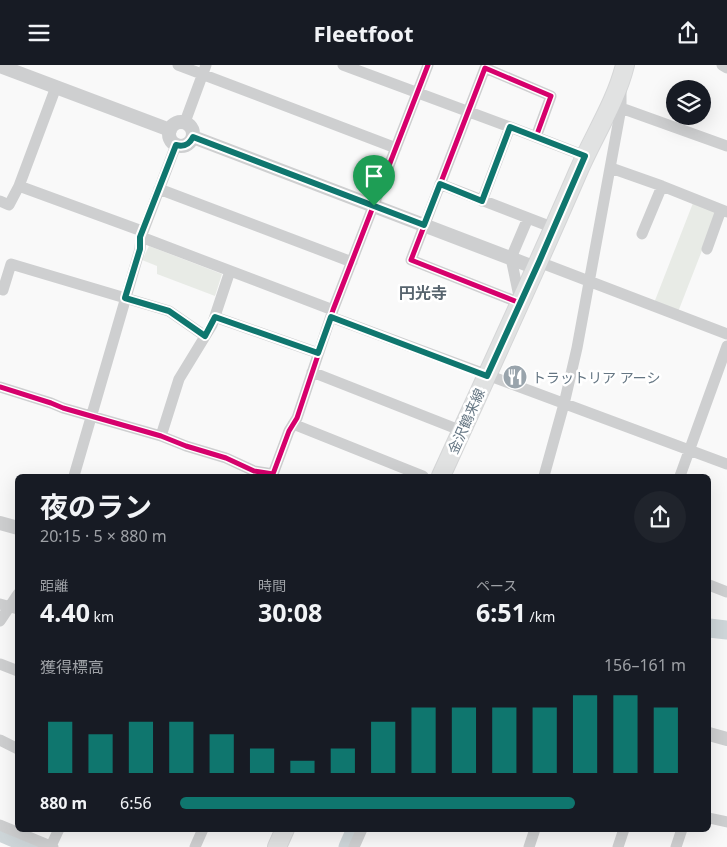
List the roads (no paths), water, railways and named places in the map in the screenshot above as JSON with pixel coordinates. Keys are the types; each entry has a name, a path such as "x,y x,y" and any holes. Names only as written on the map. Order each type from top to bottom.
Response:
{"main road":[{"name":"金沢鶴来線","path":"443,474 623,72"},
{"path":"276,847 284,832"}],"street":[{"path":"178,65 205,70 396,148"},
{"path":"343,65 585,156"},
{"path":"0,387 161,436 226,458 253,473 273,474 297,418 332,314 428,65"},
{"path":"722,65 727,68"},
{"path":"0,66 170,130"},
{"path":"520,303 411,259 484,68 551,96 536,137"},
{"path":"185,122 205,70"},
{"path":"545,474 577,348 621,108 623,72"},
{"path":"0,201 9,205 19,186 56,87"},
{"path":"621,108 727,146"},
{"path":"185,122 191,127 193,137 188,144 176,145 170,137 170,130 174,124 185,122"},
{"path":"482,201 510,127"},
{"path":"193,137 511,258 589,282 727,334"},
{"path":"75,474 140,249 142,234 176,145"},
{"path":"611,168 724,211 707,249"},
{"path":"440,184 554,228"},
{"path":"19,186 142,234 332,314 487,376 727,465"},
{"path":"642,234 662,186"},
{"path":"159,189 352,262"},
{"path":"520,303 511,258 528,218"},
{"path":"0,289 3,290 11,264 169,311 205,336"},
{"path":"161,436 179,379 215,317 230,271"},
{"path":"215,317 318,353"},
{"path":"681,474 727,346"},
{"path":"312,373 462,431"},
{"path":"293,425 418,474"},
{"path":"0,523 15,527"},
{"path":"711,586 727,592"},
{"path":"0,621 9,607"},
{"path":"0,665 15,670"},
{"path":"711,735 727,739"},
{"path":"0,740 15,748"},
{"path":"711,818 727,822"},
{"path":"0,825 15,831"},
{"path":"17,832 52,847 58,832"},
{"path":"195,847 202,832"},
{"path":"354,847 361,832"},
{"path":"529,847 534,832"},
{"path":"618,847 623,832"},
{"path":"676,847 681,832"}],"waterway":[{"path":"711,628 727,630"},
{"path":"0,832 36,847"},
{"path":"348,847 355,832"}],"place":[{"name":"トラットリア アーシ","path":"515,377"}],"district":[{"name":"円光寺","path":"423,293"}]}
